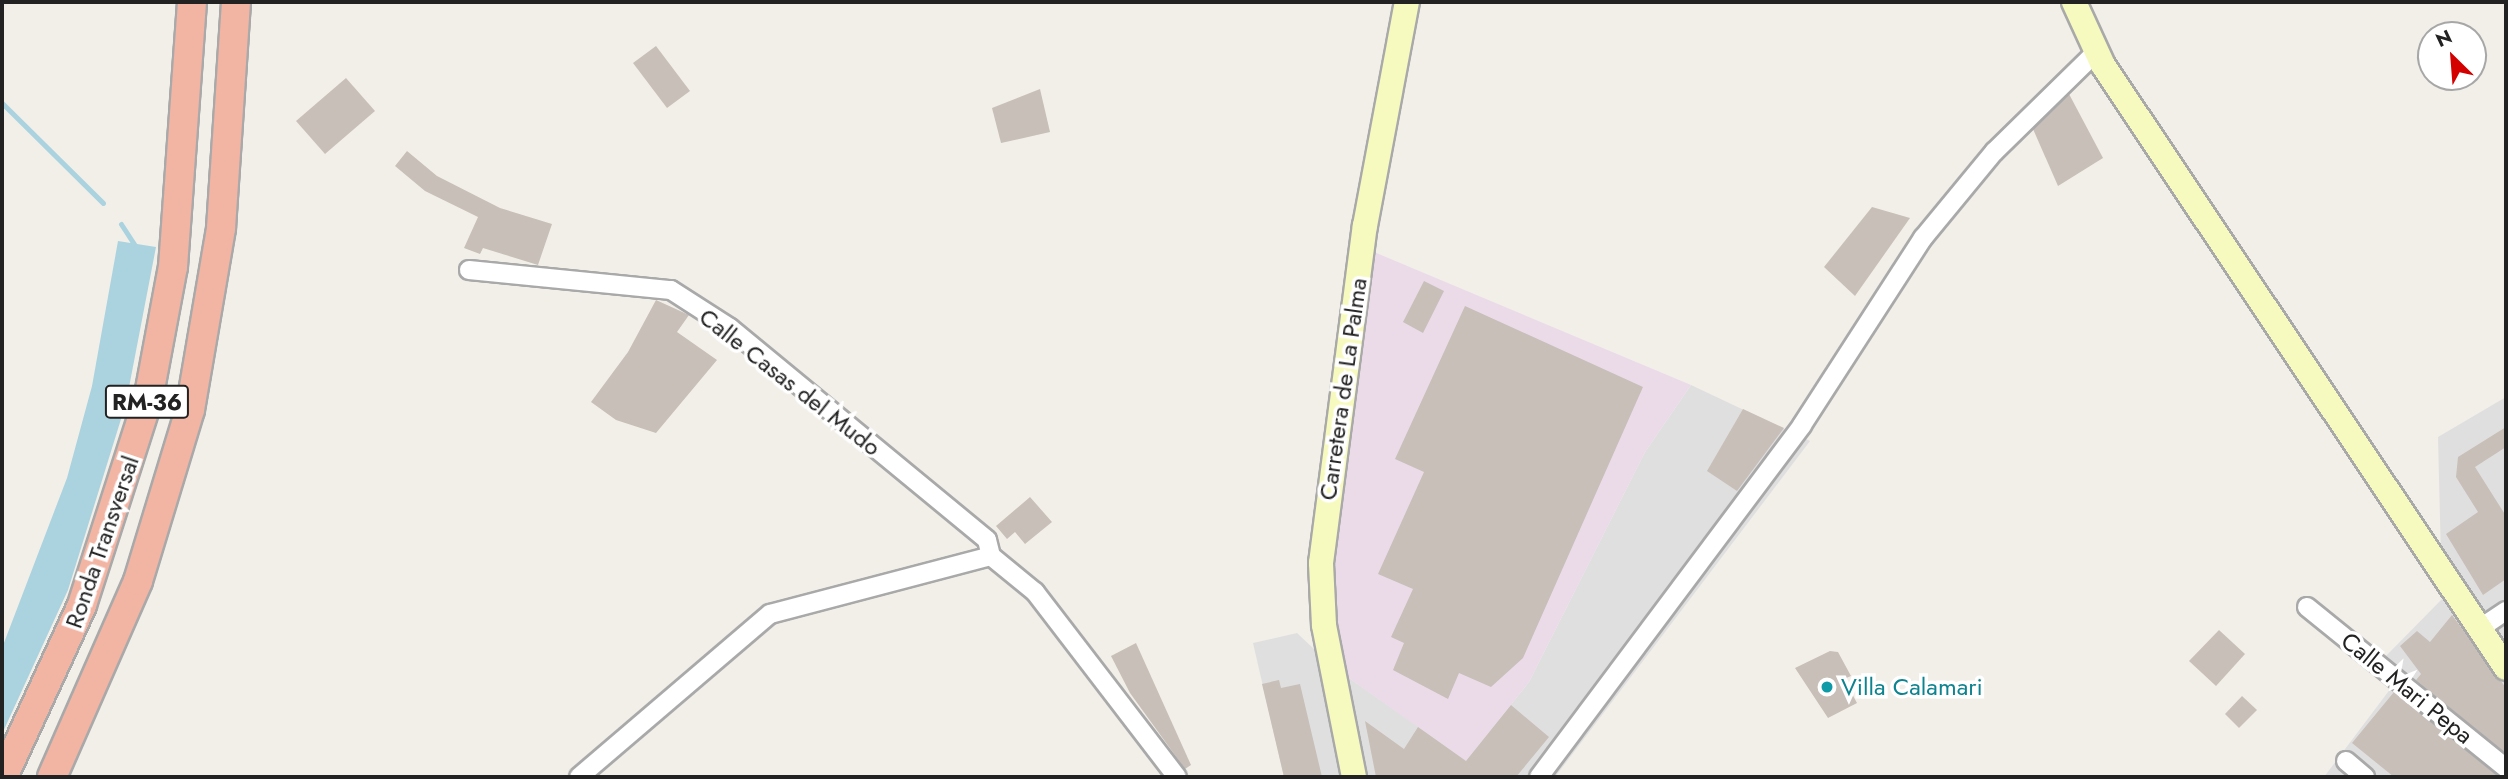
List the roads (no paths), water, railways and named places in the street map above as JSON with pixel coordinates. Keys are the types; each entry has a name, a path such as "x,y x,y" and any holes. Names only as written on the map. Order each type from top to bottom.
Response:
{"highway":[{"name":"Ronda Transversal","path":"3,777 82,605 148,400 175,245 192,2"},
{"name":"Ronda Transversal","path":"52,777 134,591 190,410 219,239 236,2"}],"main road":[{"name":"Carretera de La Palma","path":"1353,777 1324,625 1321,563 1365,226 1407,2"},
{"path":"2074,2 2096,52 2506,668"}],"street":[{"path":"1539,777 1802,425 1923,238 1994,152 2096,52"},
{"name":"Calle Casas del Mudo","path":"469,270 671,290 730,328 987,540 991,556 1035,592 1177,777"},
{"path":"579,777 770,614 991,556"},
{"name":"Calle Mari Pepa","path":"2307,607 2506,768"},
{"path":"2479,629 2506,611"},
{"path":"2346,761 2365,777"}],"water":[{"path":"118,241 156,247 126,403 68,590 2,734 2,648 67,478 92,386"}],"waterway":[{"path":"2,103 103,203"},
{"path":"121,224 137,249"}],"place":[{"name":"Villa Calamari","path":"1827,687"}]}
